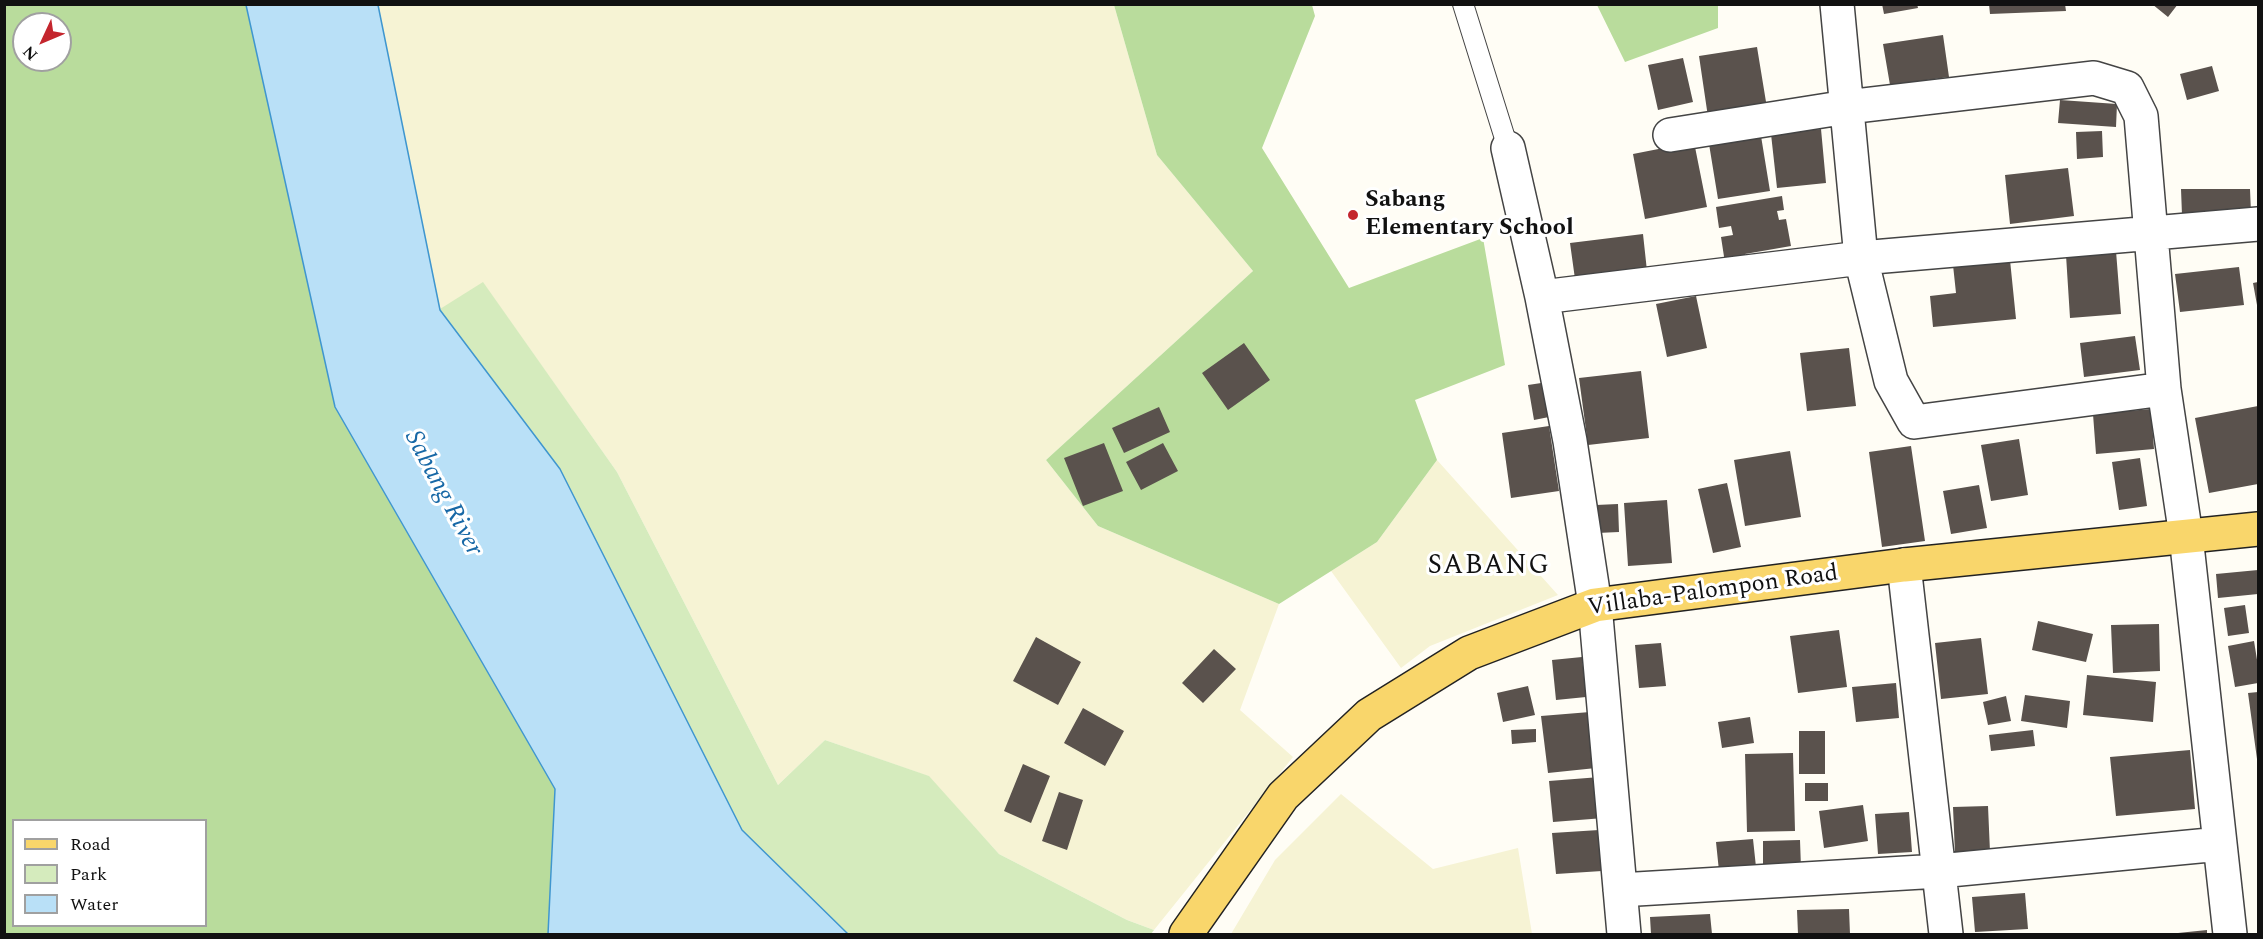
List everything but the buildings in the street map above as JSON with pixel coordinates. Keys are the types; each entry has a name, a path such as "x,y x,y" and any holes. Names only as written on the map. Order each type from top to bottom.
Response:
{"main road":[{"name":"Villaba-Palompon Road","path":"1186,934 1283,796 1369,715 1469,653 1596,605 1904,565 2259,529"}],"street":[{"path":"1837,4 1861,258 1891,381 1914,422 2164,389"},
{"path":"1670,135 1847,106 2094,78 2127,88 2141,116 2164,389 2186,536 2230,934"},
{"path":"1508,148 1542,297 1570,441 1596,605 1624,934"},
{"path":"1542,297 1861,258 2259,224"},
{"path":"1904,565 1946,934"},
{"path":"1620,890 1939,871 2220,844"}],"lane":[{"path":"1463,4 1508,148"}],"shaded area":[{"path":"378,5 1114,5 1157,155 1253,271 1046,460 1098,526 1279,604 1240,710 1293,757 1154,930 1127,920 999,854 928,776 825,740 778,785 617,472 483,283 440,310"},
{"path":"1437,460 1558,595 1430,646 1401,668 1331,571 1377,542"},
{"path":"1341,794 1433,869 1518,848 1532,934 1231,934 1275,860"}],"green space":[{"path":"5,5 246,5 335,407 555,789 548,934 5,934"},
{"path":"378,5 440,309 483,282 617,472 778,785 825,740 929,776 999,854 1127,920 1154,930 1151,934 766,934 453,435"},
{"path":"1114,5 1312,5 1315,16 1262,148 1349,288 1483,238 1505,365 1415,400 1437,460 1377,542 1279,604 1098,526 1046,460 1253,271 1157,155"},
{"path":"1597,5 1718,5 1718,28 1625,62"}],"water":[{"name":"Sabang River","path":"246,5 378,5 440,310 560,469 742,830 848,934 548,934 555,789 335,407"}],"place":[{"name":"Sabang Elementary School","path":"1353,215"}],"district":[{"name":"SABANG","path":"1489,568"}]}
